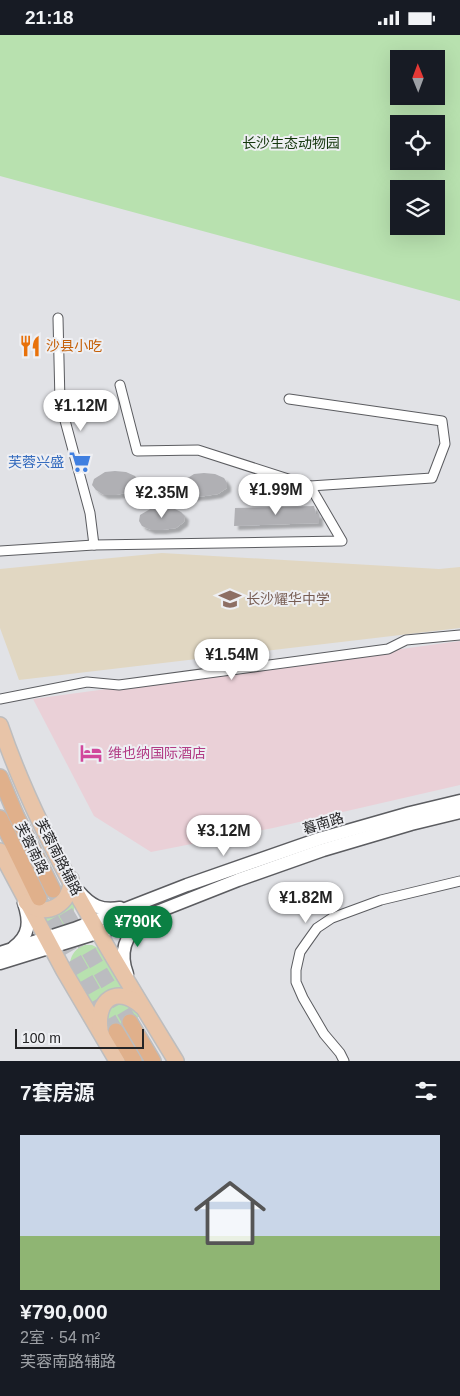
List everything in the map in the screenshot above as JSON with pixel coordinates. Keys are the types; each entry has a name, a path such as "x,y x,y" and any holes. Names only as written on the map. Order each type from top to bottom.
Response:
{"highway":[{"name":"芙蓉南路","path":"0,777 16,815 53,890"},
{"name":"芙蓉南路","path":"0,818 28,897"},
{"path":"130,1022 152,1061"},
{"path":"116,1031 134,1061"}],"main road":[{"name":"芙蓉南路辅路","path":"0,725 22,782 47,835 97,927 176,1061"},
{"name":"暮南路","path":"97,927 142,903 319,839 460,801"},
{"name":"暮南路","path":"0,963 11,953 97,927 129,923 281,864 323,850 411,824 460,812"},
{"path":"0,851 33,908 41,910 55,908 64,901 69,893 72,881"},
{"path":"72,881 84,898 100,909 112,910 142,903"},
{"path":"28,897 48,942 117,1061"},
{"path":"11,953 24,937 28,924 28,897"},
{"path":"132,988 123,963 127,937 137,926 156,912"},
{"path":"11,953 39,956 50,961 72,985"},
{"path":"100,1031 99,1012 101,1007 110,999 126,996 144,1009"}],"street":[{"path":"58,318 60,402 90,513 94,545"},
{"path":"120,385 137,451 198,451 310,486 432,478 445,444 442,421 290,399"},
{"path":"0,551 94,545 342,541 310,486"},
{"path":"0,699 87,682 119,685 388,649 406,640 460,635"},
{"path":"344,1061 340,1053 324,1034 296,982 296,970 300,952 306,942 317,929 332,918 381,900 460,881"}],"shaded area":[{"name":"长沙耀华中学","path":"162,553 439,569 460,567 460,628 19,680 0,628 0,569"},
{"path":"460,641 460,785 273,828 151,852 94,816 33,699"}],"green space":[{"name":"长沙生态动物园","path":"0,35 460,35 460,301 0,176"},
{"path":"73,900 73,916 64,925 52,925 40,914"},
{"path":"85,945 92,945 100,949 125,990 97,1002 94,1008 70,963 75,951"},
{"path":"123,1002 135,1008 140,1016 110,1034 105,1026 104,1016 113,1004"}],"building":[{"path":"105,472 126,472 135,476 138,486 129,492 104,495 92,485 94,479"},
{"path":"194,474 215,474 224,478 227,488 218,494 193,497 181,487 183,481"},
{"path":"314,506 316,514 319,514 319,523 234,526 235,508"},
{"path":"152,508 173,508 181,512 185,516 184,522 176,528 162,530 151,530 142,526 139,521 140,515"}],"tunnel":[{"path":"54,892 130,1022"},
{"path":"40,899 116,1031"}],"place":[{"name":"沙县小吃","path":"30,346"},
{"name":"芙蓉兴盛","path":"80,462"},
{"name":"长沙耀华中学","path":"230,599"},
{"name":"维也纳国际酒店","path":"91,753"}]}
